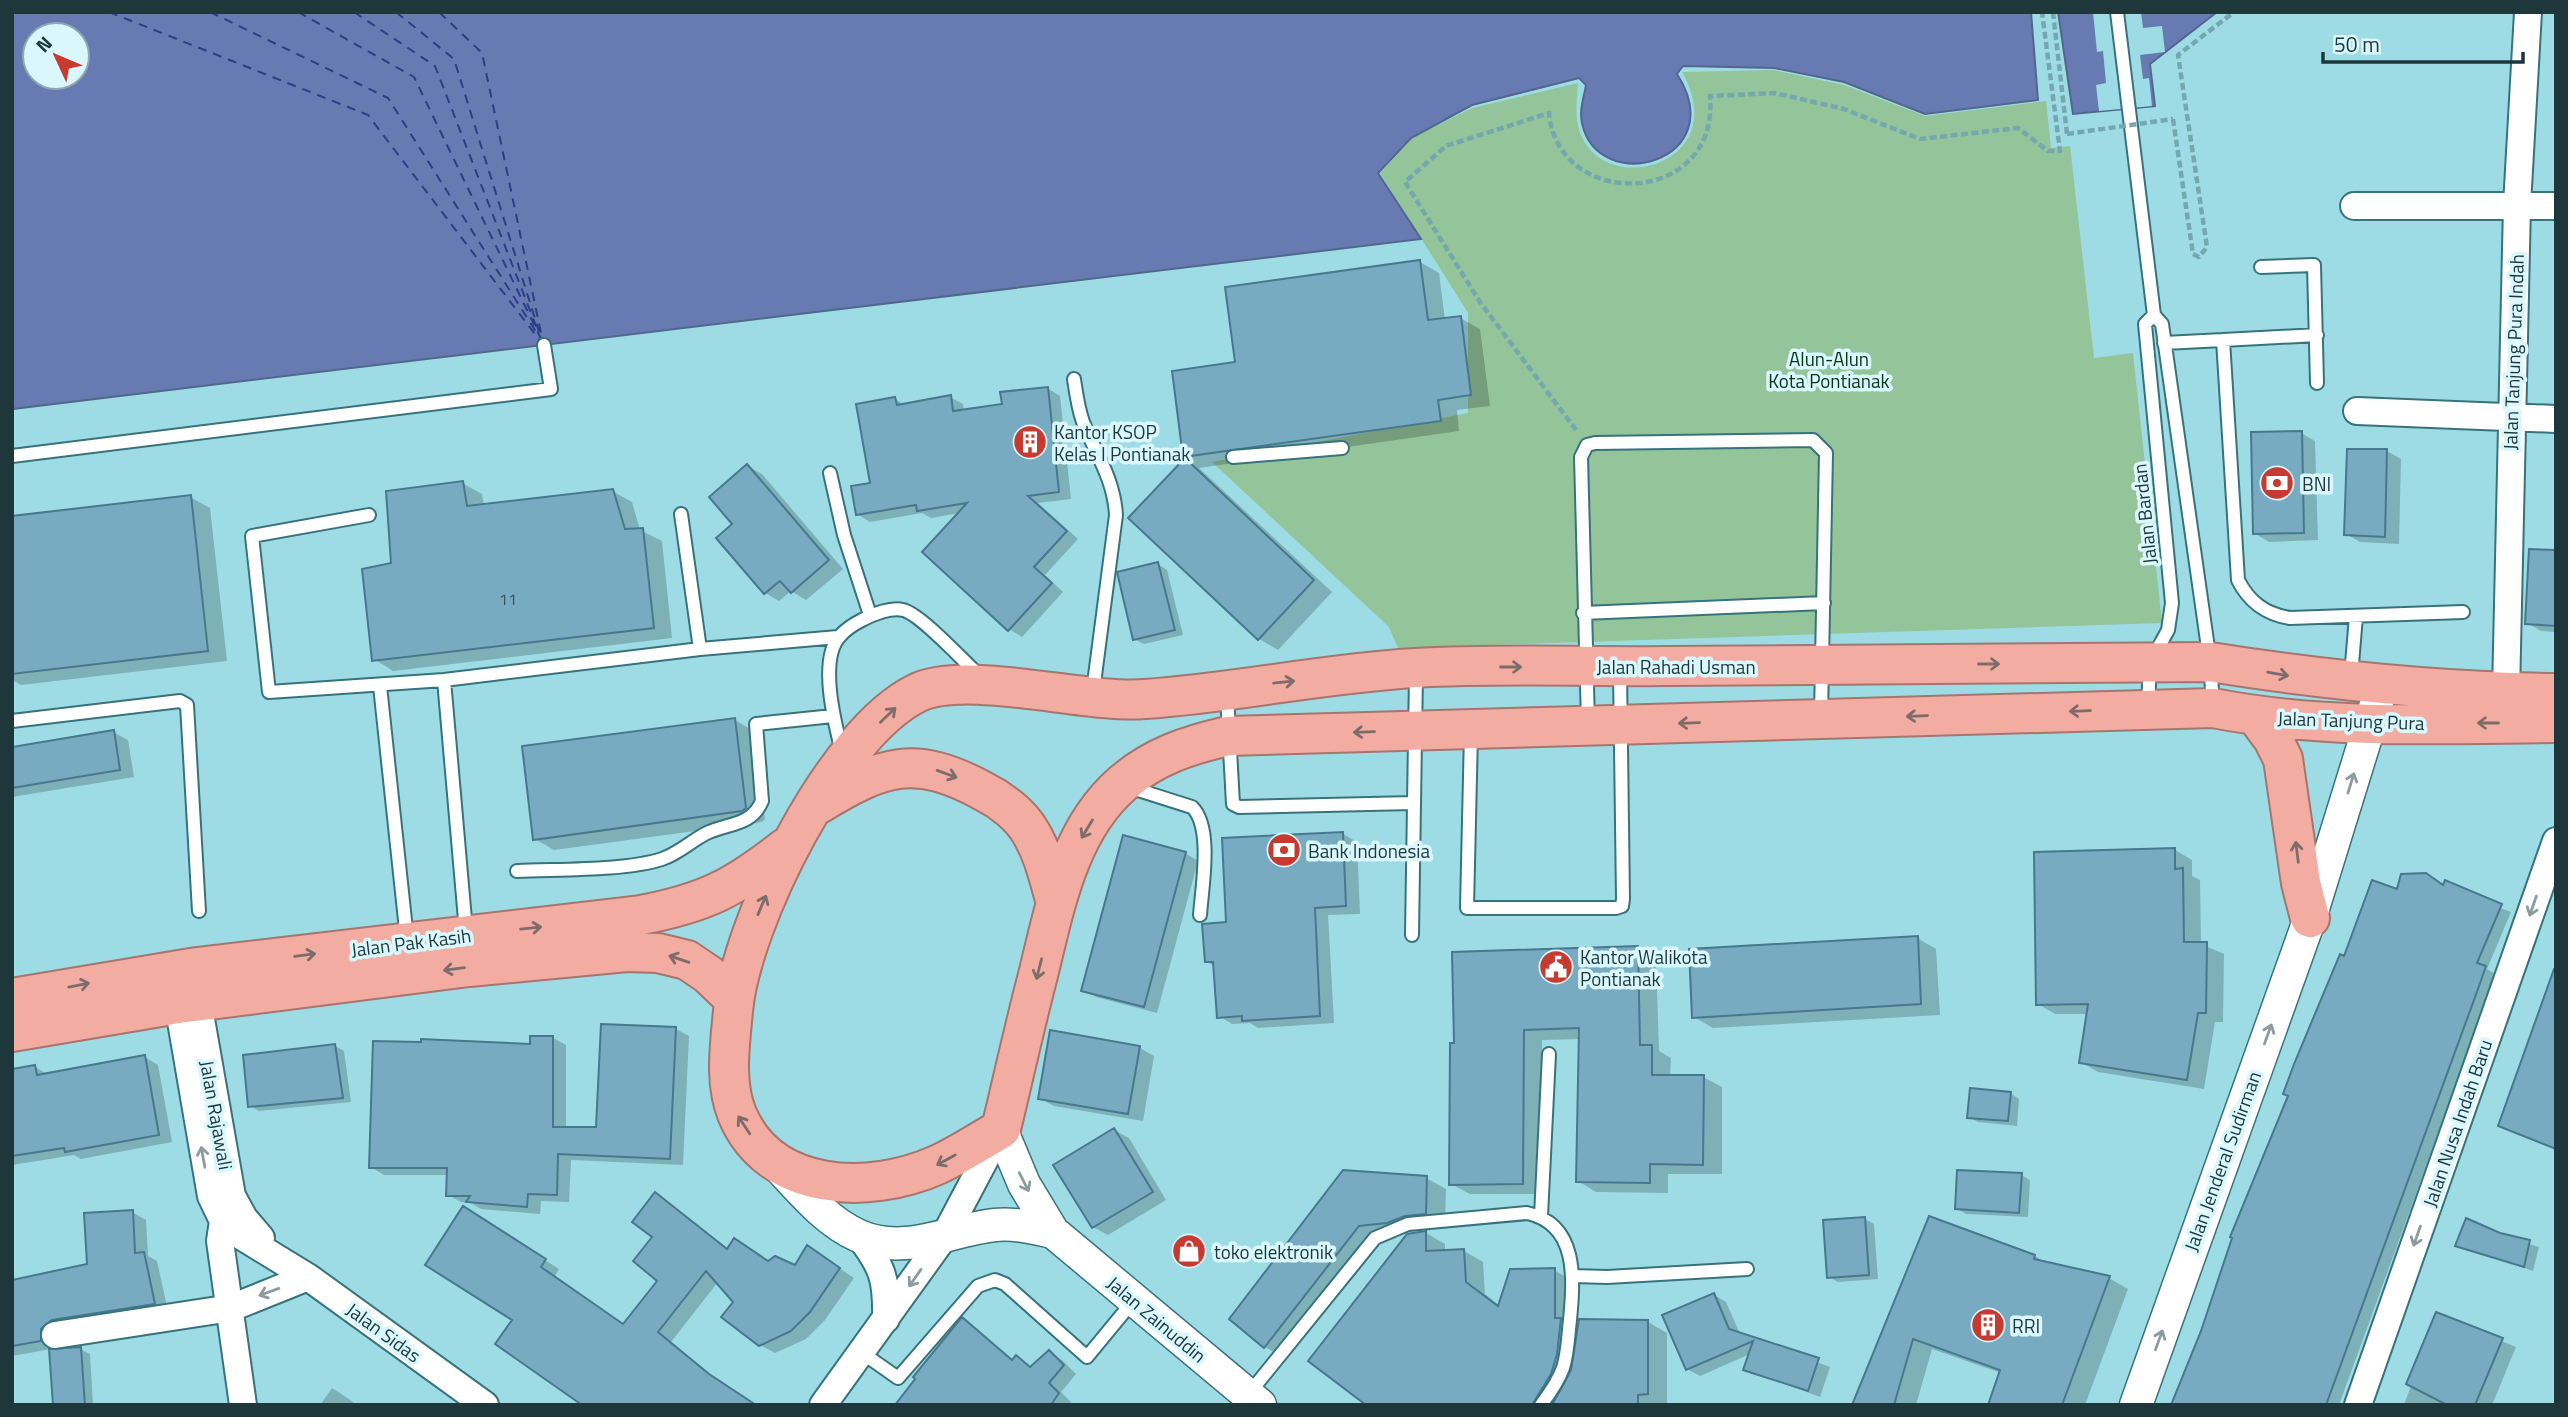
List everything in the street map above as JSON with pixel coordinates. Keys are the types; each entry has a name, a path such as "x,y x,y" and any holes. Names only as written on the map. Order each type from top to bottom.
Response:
{"highway":[{"name":"Jalan Rahadi Usman","path":"779,1167 757,1146 738,1116 731,1091 729,1054 734,999 761,905 793,842 844,762 903,701 924,689 951,684 1091,699 1143,699 1416,668 2210,662"},
{"name":"Jalan Tanjung Pura","path":"2210,662 2285,676 2506,693 2556,693"},
{"name":"Jalan Tanjung Pura","path":"2148,709 2213,708 2256,716 2369,724 2556,723"},
{"path":"779,1167 818,1180 850,1183 887,1180 935,1166 1001,1129 1056,903 1075,849 1094,818 1121,784 1171,751 1228,736 2148,709"},
{"path":"2256,716 2273,739 2283,759 2301,883 2310,918"},
{"path":"815,807 878,773 905,767 933,769 961,779 1014,813 1030,830 1044,857 1056,903"},
{"name":"Jalan Pak Kasih","path":"12,998 197,967 641,915 701,901 727,890 793,842"},
{"name":"Jalan Pak Kasih","path":"12,1032 188,1003 469,967 627,952 659,953 687,960 709,975 734,999"}],"street":[{"name":"Jalan Tanjung Pura Indah","path":"2506,693 2517,205 2528,12"},
{"path":"2354,206 2556,206"},
{"path":"2357,411 2556,419"},
{"name":"Jalan Jenderal Sudirman","path":"2136,1405 2310,918 2369,724 2367,681"},
{"name":"Jalan Nusa Indah Baru","path":"2358,1405 2556,841"},
{"name":"Jalan Rajawali","path":"188,1003 229,1182 230,1214 220,1241 243,1405"},
{"path":"822,1405 944,1237 1001,1129"},
{"name":"Jalan Zainuddin","path":"1001,1129 1024,1184 1054,1232 1250,1402"},
{"path":"779,1167 806,1197 859,1236 878,1261 884,1276 886,1319"},
{"name":"Jalan Sidas","path":"230,1214 282,1259 485,1405"},
{"path":"859,1236 895,1244 998,1225 1054,1232"},
{"path":"55,1335 231,1308 308,1277"}],"lane":[{"name":"Jalan Bardan","path":"2117,12 2154,315 2162,324 2210,662 2213,708"},
{"path":"2261,267 2314,265 2317,383"},
{"name":"Jalan Bardan","path":"2148,709 2150,663 2168,630 2172,603 2144,324 2154,315"},
{"path":"2164,343 2317,335"},
{"path":"2222,340 2238,580 2252,601 2276,616 2463,612"},
{"path":"12,456 551,389 544,345"},
{"path":"1074,379 1082,421 1109,475 1115,495 1115,515 1091,699"},
{"path":"1471,729 1467,908 1622,906 1605,725 1603,667 1583,613 1581,457 1587,445 1819,442 1826,453 1821,719"},
{"path":"1233,457 1342,448"},
{"path":"830,473 844,536 870,615"},
{"path":"681,514 700,649"},
{"path":"369,515 252,536 269,692 444,680 700,649 838,637 870,615 892,609 913,614 992,687"},
{"path":"1583,613 1824,603"},
{"path":"2356,616 2367,681"},
{"path":"838,637 829,675 833,716 844,762"},
{"path":"1603,667 1605,725"},
{"path":"1412,935 1416,668"},
{"path":"444,680 467,935"},
{"path":"380,686 408,943"},
{"path":"1227,688 1231,798 1239,807 1413,803"},
{"path":"12,721 180,701 187,705 199,911"},
{"path":"517,871 649,863 680,851 707,833 741,823 758,810 762,801 757,724 833,716"},
{"path":"1121,784 1192,807 1199,814 1204,830 1200,915"},
{"path":"1541,1216 1549,1054"},
{"path":"1250,1402 1375,1238 1408,1224 1527,1213 1541,1216 1555,1225 1566,1242 1572,1276 1567,1355 1557,1382 1541,1405"},
{"path":"1572,1276 1607,1277 1747,1269"},
{"path":"861,1352 898,1378 978,1286 995,1280 1004,1284 1087,1357 1134,1300"}],"path":[{"path":"1587,445 1480,302 1405,182 1446,146 1549,113 1550,132 1573,163 1608,181 1648,184 1671,176 1691,157 1703,139 1712,114 1710,96 1723,95 1775,93 1843,110 1920,139 2018,128 2048,152 2060,151 2042,12"},
{"path":"2053,12 2067,134 2174,120 2193,254 2199,257 2207,247 2178,55 2234,12"}],"green space":[{"name":"Alun-Alun Kota Pontianak","path":"1773,70 1844,85 1925,116 2046,101 2051,148 2070,146 2094,358 2133,353 2162,623 1398,648 1389,627 1212,462 1468,413 1468,313 1380,173 1412,138 1472,108 1578,83 1578,126 1590,150 1610,163 1633,168 1657,163 1678,151 1691,131 1694,104 1682,72"}],"water":[{"path":"12,12 2031,12 2038,100 1925,114 1844,82 1774,68 1683,66 1677,74 1690,104 1688,129 1676,148 1657,159 1634,163 1611,159 1593,146 1582,123 1581,108 1586,85 1579,78 1472,105 1411,138 1378,173 1421,239 12,409"},
{"path":"2058,12 2217,12 2150,64 2155,106 2073,114"}],"pier":[{"path":"2093,12 2141,12 2143,28 2162,26 2165,52 2140,55 2143,79 2149,78 2152,106 2099,111 2096,85 2106,83 2103,51 2097,52"}],"building":[{"path":"1420,260 1428,320 1461,316 1471,395 1438,400 1441,421 1183,457 1172,371 1235,362 1225,287"},
{"path":"1048,387 1059,492 1028,496 1067,531 1034,567 1052,583 1008,631 922,552 967,503 917,511 916,505 856,515 851,486 870,483 856,404 895,397 897,405 951,395 953,411 1002,404 1000,392"},
{"name":"BNI","path":"2302,431 2304,533 2253,534 2251,432"},
{"path":"2347,449 2387,449 2385,537 2344,535"},
{"path":"1185,458 1314,580 1258,640 1128,518"},
{"path":"747,464 829,560 791,593 780,581 764,594 716,538 732,524 709,497"},
{"path":"463,481 467,506 613,489 625,529 643,528 654,628 372,661 362,569 391,563 386,491"},
{"path":"191,495 208,651 12,674 12,516"},
{"path":"2529,549 2556,550 2556,626 2525,624"},
{"path":"1158,562 1175,630 1133,640 1117,572"},
{"path":"735,718 746,808 742,811 533,840 522,746"},
{"path":"114,730 120,770 12,788 12,747"},
{"path":"1343,832 1346,906 1315,908 1320,1016 1242,1021 1242,1016 1217,1018 1213,962 1205,962 1202,924 1226,922 1222,838"},
{"path":"1123,835 1186,852 1144,1007 1081,991"},
{"path":"2175,848 2175,869 2183,868 2184,942 2207,942 2206,1013 2198,1013 2187,1080 2079,1063 2088,1004 2036,1005 2034,852"},
{"path":"2426,873 2443,885 2445,880 2502,904 2477,963 2486,966 2478,989 2326,1405 2171,1405 2201,1331 2232,1238 2230,1237 2288,1096 2283,1094 2294,1064 2340,954 2344,956 2372,880 2397,889 2401,874"},
{"path":"1918,936 1921,1004 1692,1018 1689,949"},
{"path":"1638,946 1640,1045 1652,1045 1652,1075 1704,1075 1703,1165 1650,1164 1650,1183 1576,1182 1579,1028 1524,1030 1523,1184 1449,1185 1450,1043 1454,1043 1452,952"},
{"path":"2556,969 2556,1149 2498,1126"},
{"path":"601,1024 676,1027 670,1159 558,1154 557,1195 528,1194 527,1207 466,1202 470,1196 446,1196 447,1168 369,1168 373,1041 421,1042 421,1039 530,1044 530,1036 553,1036 553,1127 596,1127"},
{"path":"1050,1030 1140,1046 1128,1114 1038,1099"},
{"path":"335,1044 343,1098 248,1107 243,1055"},
{"path":"145,1055 159,1135 65,1152 64,1148 12,1156 12,1069 35,1065 37,1075"},
{"path":"1970,1088 2011,1092 2008,1121 1967,1118"},
{"path":"1114,1128 1153,1192 1092,1228 1053,1165"},
{"path":"1343,1170 1427,1176 1426,1214 1359,1226 1264,1348 1229,1319"},
{"path":"1957,1170 2022,1173 2019,1213 1955,1209"},
{"path":"655,1192 727,1249 734,1238 768,1261 775,1256 795,1265 807,1245 840,1268 810,1312 791,1331 759,1346 721,1317 733,1302 706,1271 658,1332 709,1374 756,1405 582,1405 495,1344 512,1320 425,1265 463,1206 546,1259 541,1267 623,1324 657,1281 633,1261 652,1237 632,1222"},
{"path":"133,1210 135,1253 144,1252 155,1304 52,1320 41,1329 41,1341 12,1346 12,1280 87,1264 84,1213"},
{"name":"RRI","path":"1929,1216 2035,1255 2034,1259 2110,1276 2062,1405 1988,1405 2000,1370 1913,1339 1894,1405 1852,1405"},
{"path":"1865,1217 1869,1275 1827,1278 1823,1220"},
{"path":"2466,1218 2500,1233 2530,1240 2524,1267 2455,1246"},
{"path":"1426,1231 1426,1251 1464,1249 1466,1282 1498,1306 1510,1269 1555,1268 1555,1318 1561,1318 1557,1354 1551,1374 1532,1405 1366,1405 1308,1361 1407,1234"},
{"path":"1714,1293 1729,1329 1819,1358 1808,1391 1743,1370 1753,1341 1686,1370 1662,1315"},
{"path":"2436,1312 2503,1338 2475,1405 2447,1405 2406,1384"},
{"path":"962,1317 1012,1360 1016,1355 1030,1367 1049,1350 1064,1365 1049,1383 1059,1393 1051,1405 895,1405 915,1379 913,1377"},
{"path":"1579,1319 1648,1320 1648,1394 1638,1395 1638,1405 1552,1405 1571,1370"},
{"path":"81,1347 85,1405 53,1405 49,1349"}],"ferry route":[{"path":"109,12 368,115 541,342"},
{"path":"210,12 388,98 538,335"},
{"path":"298,12 414,77 542,341"},
{"path":"354,12 435,66 538,331"},
{"path":"396,12 454,59 541,338"},
{"path":"439,12 482,53 541,333"}],"place":[{"name":"Kantor KSOP Kelas I Pontianak","path":"1030,442"},
{"name":"BNI","path":"2277,483"},
{"name":"Bank Indonesia","path":"1284,850"},
{"name":"Kantor Walikota Pontianak","path":"1556,967"},
{"name":"toko elektronik","path":"1189,1251"},
{"name":"RRI","path":"1988,1325"}]}
